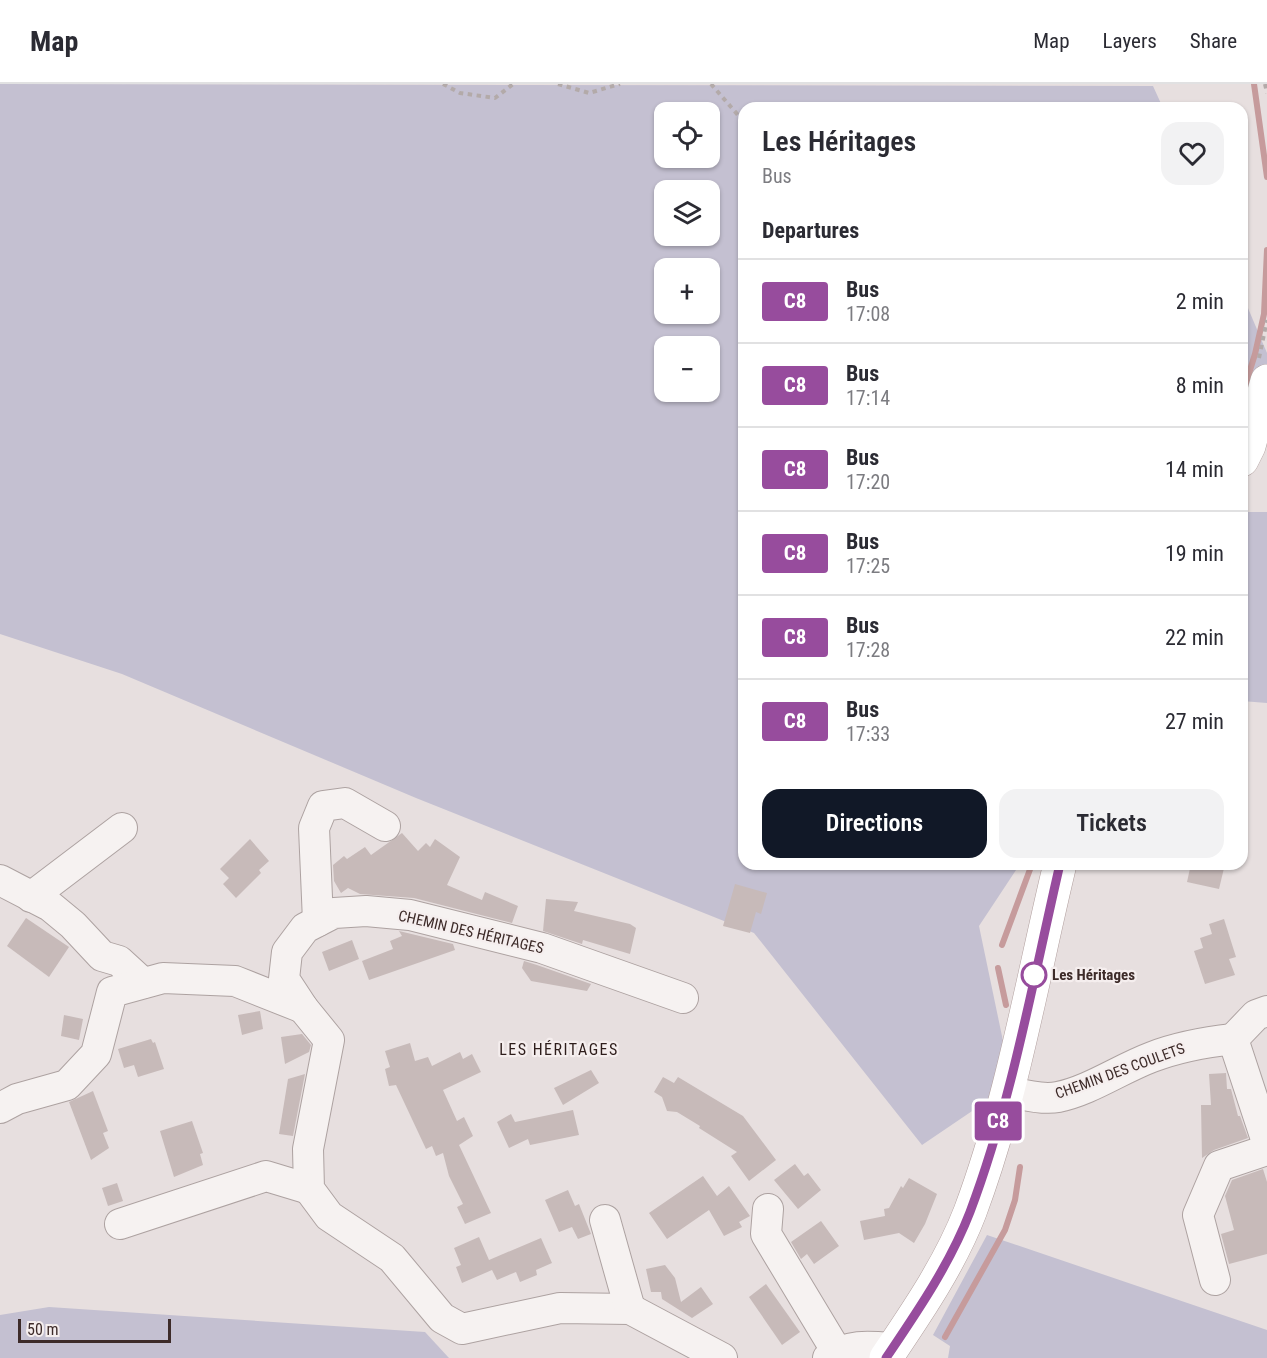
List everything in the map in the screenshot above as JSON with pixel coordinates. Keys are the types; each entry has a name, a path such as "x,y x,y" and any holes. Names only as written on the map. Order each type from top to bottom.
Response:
{"main road":[{"path":"1248,446 1267,381"},
{"path":"889,1353 947,1259 970,1212 1007,1091 1059,870"}],"street":[{"path":"1248,449 1267,414"},
{"path":"318,921 314,828 323,806 345,803 385,826"},
{"path":"31,897 122,828"},
{"path":"0,880 50,906 73,925 102,956 119,961 143,983"},
{"name":"CHEMIN DES HÉRITAGES","path":"309,1189 308,1149 329,1040 303,1008 284,979 286,952 305,928 318,921 334,913 366,910 410,915 542,948 683,998"},
{"path":"0,1108 17,1099 67,1085 96,1054 112,992 163,978 235,981 303,1008"},
{"path":"1267,1011 1256,1015 1233,1039 1267,1142"},
{"name":"CHEMIN DES COULETS","path":"1007,1091 1021,1095 1057,1097 1102,1081 1152,1057 1205,1042 1233,1039"},
{"path":"1215,1280 1198,1215 1219,1166 1267,1150"},
{"path":"120,1224 266,1176 309,1189 329,1216 392,1258 442,1318 462,1329 560,1308 630,1309 722,1358"},
{"path":"768,1209 766,1234 833,1355 858,1346 889,1353"},
{"path":"605,1220 630,1309"}],"path":[{"path":"443,84 460,93 495,98 513,84"},
{"path":"558,84 590,93 620,84"},
{"path":"711,84 738,115"},
{"path":"1265,84 1267,93"}],"shaded area":[{"path":"0,84 1153,86 1160,102 738,102 738,870 1016,870 979,926 1012,1084 922,1145 754,933 416,798 122,674 0,634"},
{"path":"1248,308 1267,353 1267,386 1248,428"},
{"path":"1248,512 1267,512 1267,703 1248,701"},
{"path":"987,1235 1267,1330 1267,1358 948,1358 950,1346 933,1335"},
{"path":"49,1307 425,1332 449,1358 0,1358 0,1315"}],"building":[{"path":"402,833 418,851 426,843 430,847 435,839 460,857 447,885 482,900 485,892 518,906 512,923 414,898 360,894 348,888 341,893 334,881 333,865 344,856 347,859 365,847 371,855"},
{"path":"250,839 269,861 259,870 261,873 236,898 223,884 229,878 220,869"},
{"path":"1190,870 1224,870 1219,889 1187,882"},
{"path":"735,884 767,893 761,914 756,912 750,933 723,926"},
{"path":"546,899 578,902 574,911 630,924 636,928 630,954 583,940 582,944 543,931"},
{"path":"26,918 69,947 49,977 7,946"},
{"path":"1224,919 1236,957 1229,959 1235,975 1205,984 1194,951 1203,948 1200,938 1212,934 1209,924"},
{"path":"399,931 453,944 455,950 369,980 362,961 393,949 390,941 402,936"},
{"path":"352,940 359,959 329,971 322,952"},
{"path":"524,961 591,984 587,991 531,981 522,968"},
{"path":"260,1011 263,1029 242,1035 238,1015"},
{"path":"64,1015 83,1019 79,1040 61,1036"},
{"path":"302,1034 311,1045 309,1052 285,1064 281,1037"},
{"path":"151,1039 153,1043 155,1042 164,1069 138,1077 134,1065 124,1068 118,1049"},
{"path":"410,1043 415,1061 428,1057 432,1066 460,1052 463,1059 472,1054 481,1072 443,1090 457,1121 464,1117 473,1136 459,1145 491,1213 465,1224 457,1207 463,1204 449,1176 443,1153 436,1156 432,1146 426,1149 396,1085 389,1086 385,1069 390,1067 385,1051"},
{"path":"591,1070 599,1083 563,1105 554,1088"},
{"path":"1226,1073 1227,1089 1231,1089 1238,1116 1240,1116 1248,1138 1214,1150 1202,1158 1201,1105 1211,1105 1209,1074"},
{"path":"305,1074 293,1136 279,1134 288,1079"},
{"path":"663,1077 674,1083 678,1077 743,1116 776,1160 749,1181 731,1156 737,1152 677,1112 667,1111 662,1097 654,1092"},
{"path":"93,1091 108,1131 103,1133 109,1148 91,1160 69,1102"},
{"path":"573,1110 579,1135 530,1145 528,1139 509,1148 497,1122 511,1114 515,1122"},
{"path":"192,1121 203,1153 200,1154 203,1165 174,1177 160,1131"},
{"path":"795,1164 804,1176 808,1173 821,1190 798,1209 774,1180"},
{"path":"1263,1169 1267,1182 1267,1254 1229,1264 1221,1234 1234,1230 1225,1196 1232,1180"},
{"path":"703,1176 717,1196 729,1186 750,1216 739,1222 742,1227 724,1236 709,1210 667,1239 649,1213"},
{"path":"909,1178 937,1194 925,1224 914,1243 899,1233 864,1240 860,1221 885,1216 884,1209 889,1208 901,1186 903,1188"},
{"path":"117,1183 123,1201 108,1206 102,1188"},
{"path":"568,1190 575,1206 579,1204 591,1234 578,1239 572,1227 559,1232 545,1200"},
{"path":"821,1221 839,1246 814,1264 807,1254 801,1259 791,1242"},
{"path":"479,1237 489,1260 541,1238 552,1263 536,1270 537,1275 520,1282 516,1272 497,1280 492,1270 462,1283 456,1267 461,1265 454,1248"},
{"path":"665,1265 675,1278 681,1302 701,1287 713,1304 692,1318 662,1299 661,1292 651,1292 646,1269"},
{"path":"766,1284 800,1332 782,1345 749,1297"}],"waterway":[{"path":"1254,84 1267,177"},
{"path":"1248,377 1264,314 1267,250"},
{"path":"1002,945 1030,870"},
{"path":"998,968 1006,1005"},
{"path":"945,1337 1005,1230 1015,1200 1020,1167"}],"bus line":[{"name":"C8","path":"886,1358 933,1285 970,1212 1012,1075 1059,870"}],"place":[{"name":"Les Héritages","path":"1034,975"}],"district":[{"name":"LES HÉRITAGES","path":"559,1049"}]}
